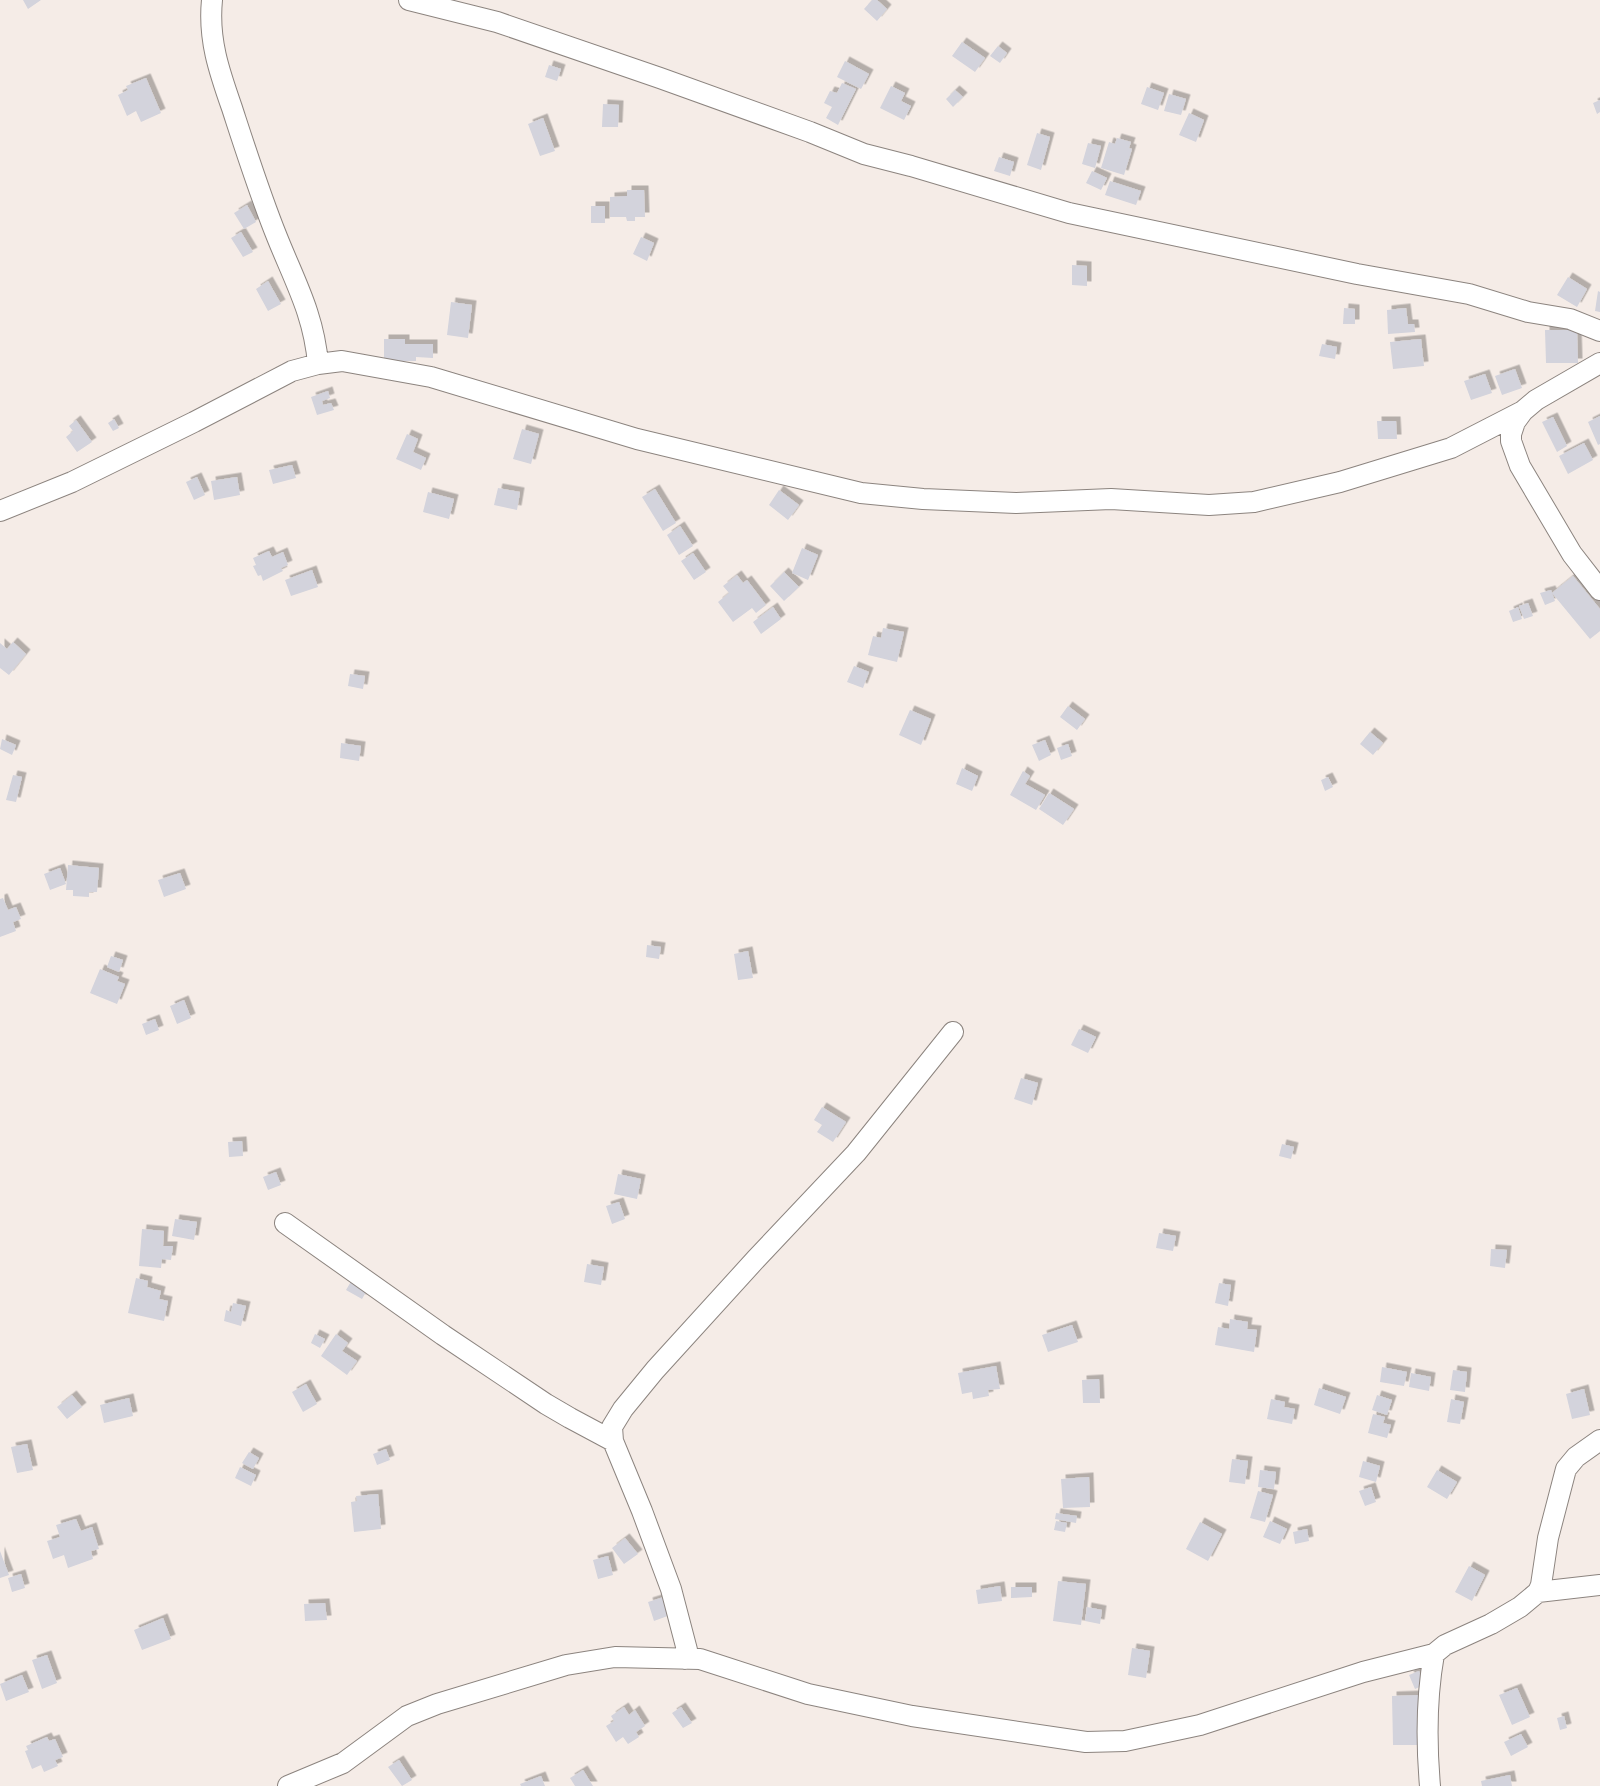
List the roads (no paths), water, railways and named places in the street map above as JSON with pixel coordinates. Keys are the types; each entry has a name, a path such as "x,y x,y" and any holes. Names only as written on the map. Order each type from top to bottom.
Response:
{"street":[{"path":"212,0 210,20 218,65 277,237 307,305 316,343 318,364"},
{"path":"413,0 516,28 670,81 810,132 864,154 1069,213 1357,274 1469,294 1528,312 1570,320 1600,331"},
{"path":"0,510 72,482 292,371 318,364 342,361 431,377 637,440 861,493 923,499 1016,503 1111,499 1209,505 1254,502 1340,482 1451,448 1523,411 1536,400 1600,363"},
{"path":"1523,411 1515,422 1511,434 1511,441 1516,455 1572,554 1600,590"},
{"path":"685,1659 687,1650 670,1589 642,1512 613,1441 611,1433 615,1421 655,1370 756,1259 856,1154 953,1032"},
{"path":"285,1224 443,1335 546,1404 613,1441"},
{"path":"288,1786 343,1763 407,1716 437,1704 566,1665 615,1657 700,1659 808,1694 902,1714 1086,1742 1132,1740 1200,1725 1363,1672 1434,1654 1445,1645 1491,1624 1520,1607 1538,1592 1541,1585 1548,1538 1566,1469 1576,1457 1600,1440"},
{"path":"1538,1592 1600,1585"},
{"path":"1430,1786 1426,1714 1434,1654"}]}
